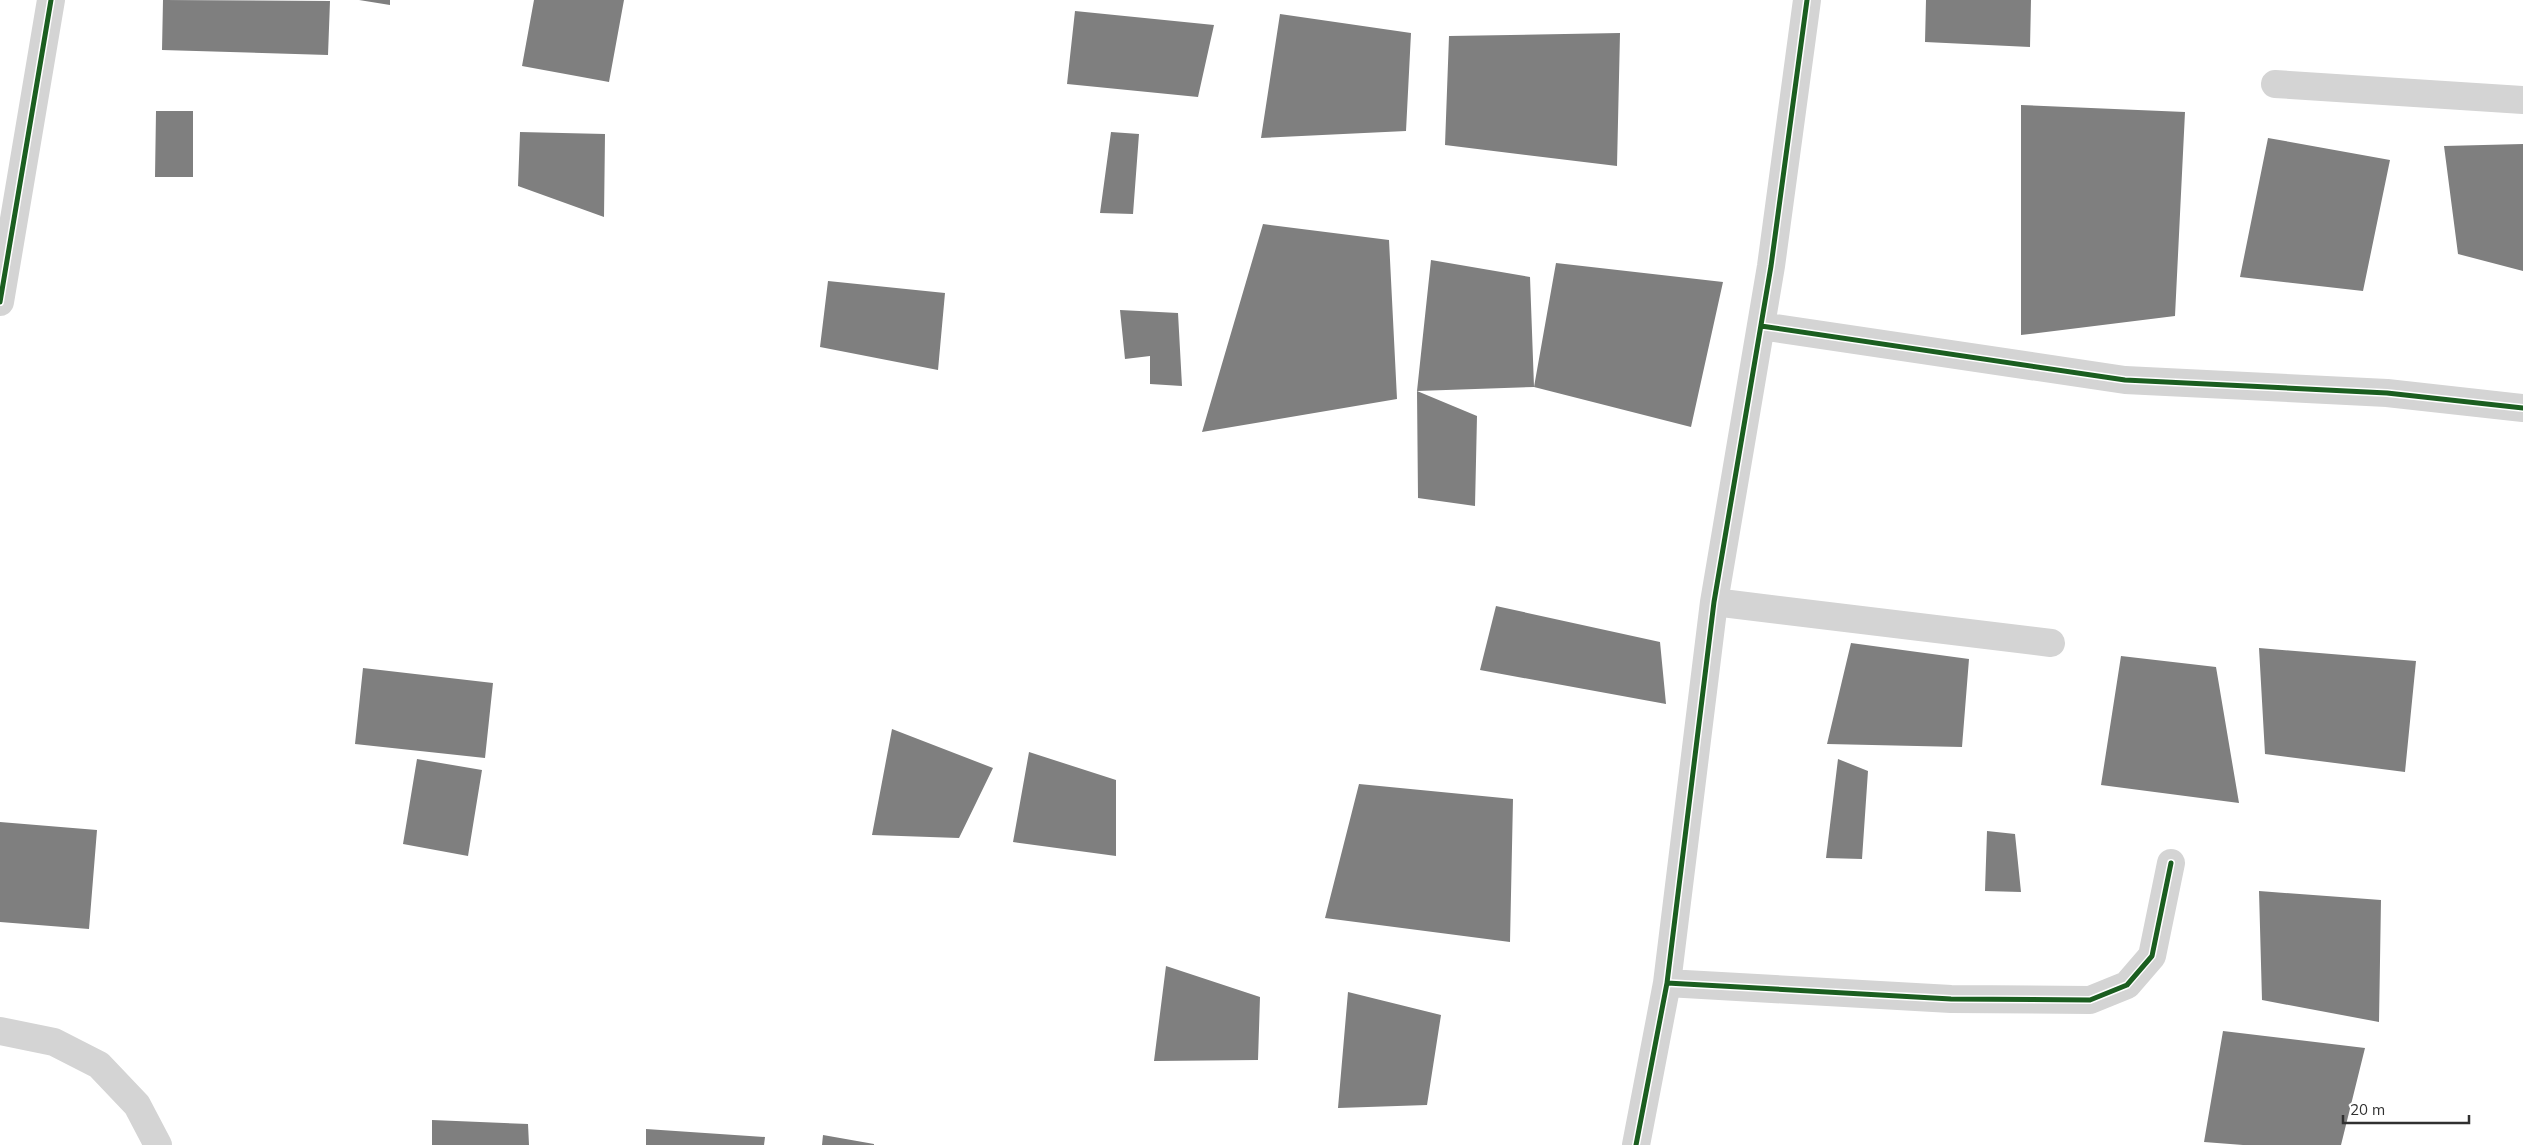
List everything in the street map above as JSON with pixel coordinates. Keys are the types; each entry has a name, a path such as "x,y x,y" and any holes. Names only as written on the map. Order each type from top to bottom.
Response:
{"street":[{"path":"0,302 51,0"},
{"path":"1636,1145 1667,983 1714,602 1761,326 1808,0"},
{"path":"2275,84 2523,100"},
{"path":"1761,326 2125,380 2387,392 2523,408"},
{"path":"1714,602 2051,643"},
{"path":"1667,983 1951,999 2090,1000 2127,985 2152,956 2171,863"},
{"path":"0,1031 54,1042 99,1066 136,1105 158,1145"}],"building":[{"path":"163,0 330,1 328,55 162,50"},
{"path":"359,0 390,0 390,5"},
{"path":"534,0 624,0 609,82 522,66"},
{"path":"1926,0 2031,0 2030,47 1925,42"},
{"path":"1075,11 1214,25 1198,97 1067,84"},
{"path":"1280,14 1411,33 1406,131 1261,138"},
{"path":"1620,33 1617,166 1445,145 1449,36"},
{"path":"2021,105 2185,112 2175,316 2021,335"},
{"path":"156,111 193,111 193,177 155,177"},
{"path":"520,132 605,134 604,217 518,186"},
{"path":"1111,132 1139,134 1133,214 1100,213"},
{"path":"2268,138 2390,160 2363,291 2240,277"},
{"path":"2523,144 2523,271 2458,254 2444,146"},
{"path":"1263,224 1389,240 1397,399 1202,432"},
{"path":"1431,260 1530,277 1534,387 1417,391"},
{"path":"1556,263 1723,282 1691,427 1534,387"},
{"path":"828,281 945,293 938,370 820,347"},
{"path":"1120,310 1178,313 1182,386 1150,384 1150,356 1125,359"},
{"path":"1417,391 1477,416 1475,506 1418,498"},
{"path":"1496,606 1660,642 1666,704 1480,670"},
{"path":"1851,643 1969,659 1962,747 1827,744"},
{"path":"2259,648 2416,661 2405,772 2265,754"},
{"path":"2121,656 2216,667 2239,803 2101,785"},
{"path":"363,668 493,683 485,758 355,744"},
{"path":"892,729 993,768 959,838 872,835"},
{"path":"1029,752 1116,780 1116,856 1013,842"},
{"path":"417,759 482,770 468,856 403,844"},
{"path":"1838,759 1868,771 1862,859 1826,858"},
{"path":"1359,784 1513,799 1510,942 1325,918"},
{"path":"0,822 97,830 89,929 0,922"},
{"path":"1987,831 2015,834 2021,892 1985,891"},
{"path":"2259,891 2381,900 2379,1022 2262,1000"},
{"path":"1166,966 1260,997 1258,1060 1154,1061"},
{"path":"1348,992 1441,1015 1427,1105 1338,1108"},
{"path":"2223,1031 2365,1048 2341,1145 2243,1145 2204,1142"},
{"path":"432,1120 528,1124 529,1145 432,1145"},
{"path":"646,1129 765,1137 764,1145 646,1145"},
{"path":"823,1135 874,1144 874,1145 822,1145"}],"cycle path":[{"path":"0,302 51,0"},
{"path":"1636,1145 1667,983 1714,602 1771,266 1807,0"},
{"path":"1761,326 2125,380 2387,393 2523,408"},
{"path":"1667,983 1951,999 2090,1000 2127,985 2152,956 2171,863"}]}
